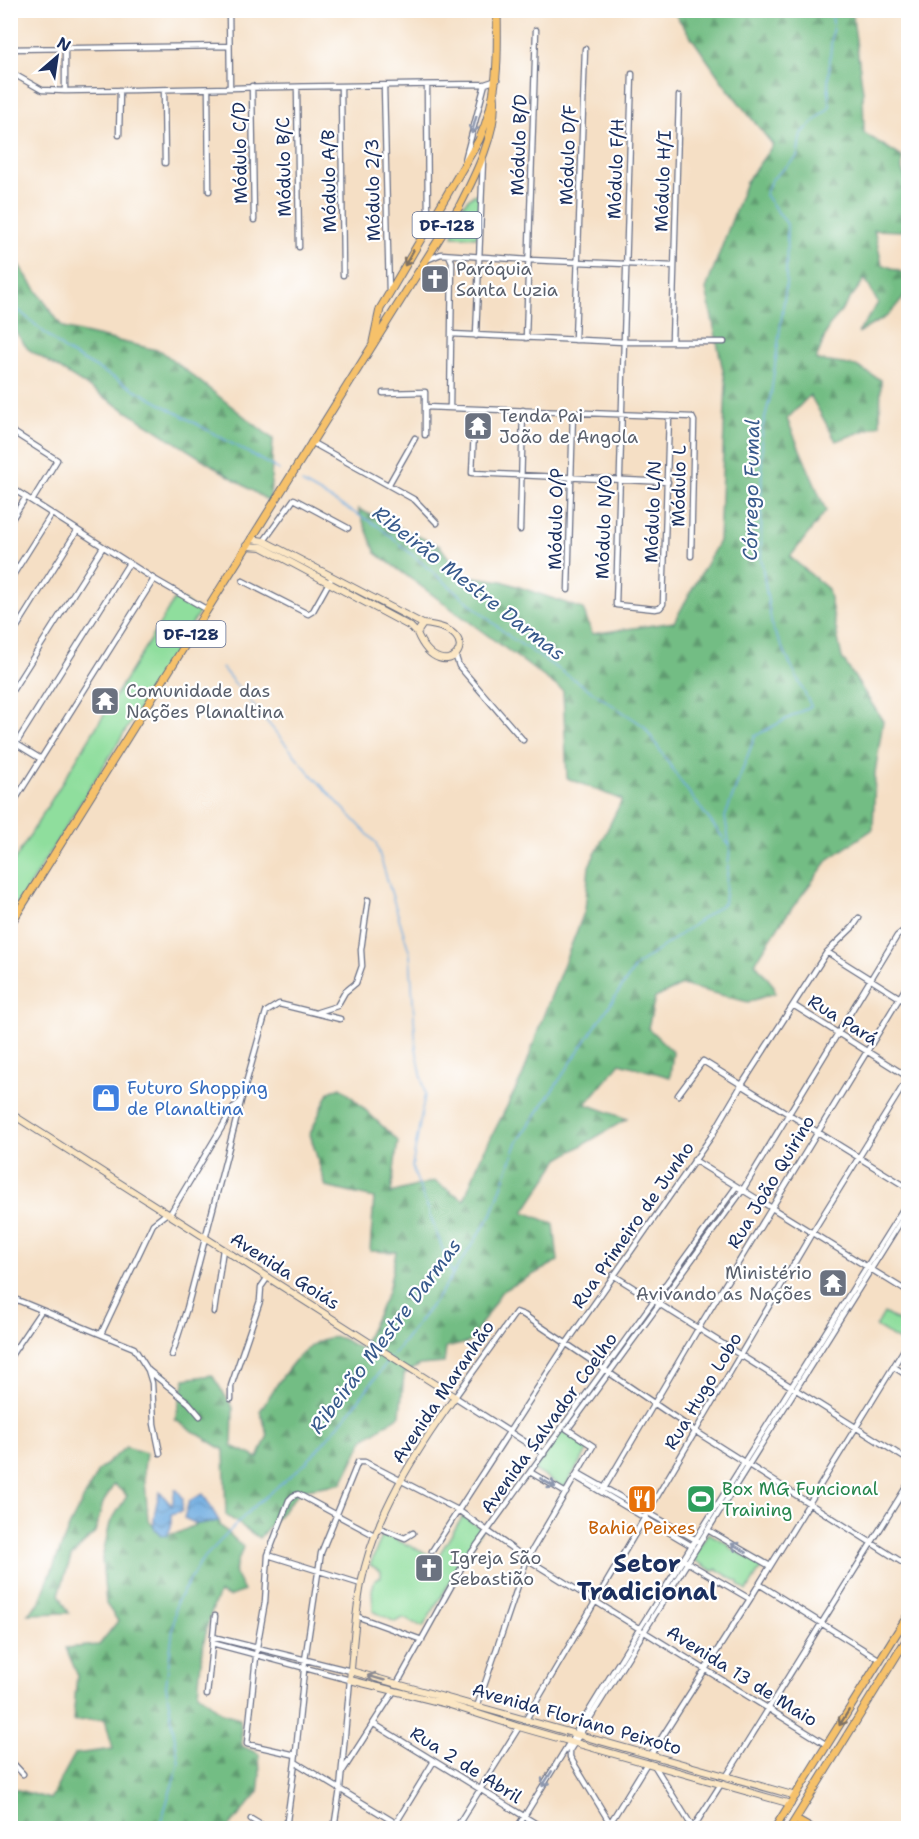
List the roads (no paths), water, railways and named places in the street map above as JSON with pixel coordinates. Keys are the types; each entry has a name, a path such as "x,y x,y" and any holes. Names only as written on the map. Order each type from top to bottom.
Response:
{"main road":[{"name":"DF-128","path":"372,344 379,312 484,129 497,80 497,10"},
{"name":"DF-128","path":"10,925 400,302 465,194 484,151 493,120 494,95"},
{"path":"452,185 462,182 465,194"},
{"path":"389,294 391,301 400,302"},
{"path":"775,1828 909,1616"},
{"path":"790,1828 909,1637"},
{"path":"865,1685 873,1694"},
{"path":"856,1699 863,1698 867,1704"},
{"path":"812,1770 815,1775 822,1776"},
{"path":"804,1784 811,1783 814,1790"},
{"path":"796,1820 810,1828"}],"street":[{"path":"229,10 230,87"},
{"name":"Módulo B/D","path":"526,338 537,30"},
{"path":"10,49 229,46"},
{"path":"65,48 65,91"},
{"name":"Módulo D/F","path":"575,340 585,49"},
{"path":"10,72 42,90 65,91 208,89 252,86 297,88 485,84 497,80"},
{"name":"Módulo F/H","path":"624,342 632,74"},
{"path":"463,165 485,84"},
{"path":"427,85 428,226"},
{"name":"Módulo C/D","path":"252,86 254,220"},
{"name":"Módulo 2/3","path":"384,86 389,294"},
{"name":"Módulo A/B","path":"341,87 343,275"},
{"name":"Módulo B/C","path":"297,88 298,247"},
{"path":"208,89 209,192"},
{"path":"119,135 120,90"},
{"path":"164,90 165,163"},
{"name":"Módulo H/I","path":"672,341 679,96"},
{"path":"476,336 484,151"},
{"path":"465,194 481,192"},
{"path":"437,241 441,254"},
{"path":"426,260 441,254 674,266"},
{"path":"449,255 452,262 450,408"},
{"path":"451,334 624,342 724,342"},
{"name":"Módulo N/O","path":"624,342 616,605 660,608"},
{"path":"383,393 425,392 426,435"},
{"path":"425,407 669,416"},
{"path":"475,409 471,473 668,482"},
{"path":"520,530 523,410"},
{"name":"Módulo O/P","path":"568,590 573,412"},
{"name":"Módulo L","path":"669,416 692,417 694,421 691,556"},
{"name":"Módulo L/N","path":"660,608 663,604 669,416"},
{"path":"10,430 57,460 32,501"},
{"path":"389,484 415,438"},
{"path":"311,442 415,500 437,523"},
{"path":"10,488 206,609"},
{"path":"10,522 26,497"},
{"path":"264,541 294,499 348,528"},
{"path":"10,580 51,514"},
{"path":"10,638 77,531"},
{"path":"251,539 264,541 281,554"},
{"path":"246,546 262,547 281,554 371,601 423,624 437,626 455,636 460,645 459,653 448,660 428,652 411,627 371,601"},
{"path":"10,694 103,547"},
{"path":"10,753 129,563"},
{"path":"10,808 154,579"},
{"path":"243,581 308,614 313,611 330,580"},
{"path":"417,633 423,624"},
{"path":"456,657 459,666 523,740"},
{"path":"10,740 41,759"},
{"path":"318,1012 338,1005 345,992 358,980 362,966 368,900"},
{"name":"Rua Primeiro de Junho","path":"432,1551 566,1344 711,1137 827,952 854,927 859,918"},
{"name":"Avenida Salvador Coelho","path":"568,1429 657,1303 742,1191 897,936 902,932 909,934"},
{"path":"827,952 909,1003"},
{"name":"Rua João Quirino","path":"604,1490 653,1403 909,984"},
{"path":"172,1355 187,1308 204,1237 266,1012 279,1004 340,1019"},
{"name":"Rua Pará","path":"793,1005 909,1077"},
{"path":"678,1095 703,1061 909,1188"},
{"name":"Rua Hugo Lobo","path":"525,1721 812,1233 909,1077"},
{"path":"101,1334 153,1224 169,1213 234,1107 241,1101"},
{"name":"Avenida Goiás","path":"10,1113 544,1454"},
{"path":"694,1160 909,1292"},
{"name":"Avenida Salvador Coelho","path":"657,1303 736,1187"},
{"path":"517,1828 909,1201"},
{"path":"869,1268 909,1210"},
{"path":"214,1312 223,1249"},
{"path":"613,1275 909,1460"},
{"path":"231,1399 231,1386 236,1368 260,1300 261,1287 268,1277"},
{"path":"10,1297 134,1348 148,1370 152,1383 154,1425 160,1453"},
{"path":"10,1357 40,1311"},
{"name":"Avenida Maranhão","path":"351,1671 361,1584 376,1536 400,1481 425,1438 516,1312 566,1344"},
{"path":"650,1756 909,1343"},
{"path":"566,1344 695,1431 909,1566"},
{"path":"894,1367 909,1376"},
{"path":"148,1370 189,1403 200,1416"},
{"name":"Avenida Salvador Coelho","path":"342,1774 396,1688 464,1563 562,1426 607,1372"},
{"path":"152,1383 162,1380"},
{"path":"477,1707 527,1559 593,1446 562,1426"},
{"name":"Avenida 13 de Maio","path":"335,1514 358,1462 365,1462 458,1510 527,1559 827,1745"},
{"path":"530,1472 566,1493"},
{"path":"577,1475 698,1541"},
{"path":"726,1777 909,1484"},
{"path":"296,1755 247,1744 257,1647 265,1602 268,1556 289,1500 293,1496 303,1496 376,1536"},
{"path":"286,1828 296,1755 304,1667 318,1571 321,1553 335,1514"},
{"path":"646,1514 692,1546"},
{"path":"380,1528 405,1538 413,1533"},
{"path":"706,1529 770,1566"},
{"path":"685,1561 692,1546 698,1541"},
{"path":"268,1556 361,1584"},
{"path":"685,1561 750,1599"},
{"path":"759,1584 880,1660"},
{"path":"207,1695 215,1616"},
{"path":"356,1616 422,1641"},
{"name":"Avenida Floriano Peixoto","path":"213,1637 351,1671 396,1688"},
{"name":"Avenida Floriano Peixoto","path":"212,1643 350,1680 396,1688 448,1701 505,1719 519,1726 632,1749 796,1796"},
{"path":"334,1828 342,1774 351,1671"},
{"name":"Avenida Floriano Peixoto","path":"461,1705 477,1707 493,1715"},
{"name":"Avenida Floriano Peixoto","path":"505,1719 525,1721 651,1764 791,1804"},
{"name":"Rua 2 de Abril","path":"374,1724 543,1828"},
{"path":"456,1828 519,1726"},
{"path":"574,1739 570,1757 610,1827 651,1764 693,1828 721,1784"},
{"path":"614,1752 618,1749 616,1745"},
{"path":"628,1756 627,1753 632,1749"},
{"path":"10,1760 23,1774"},
{"path":"394,1826 434,1761"},
{"path":"295,1762 394,1826 404,1828"},
{"path":"683,1773 688,1770 685,1765"},
{"path":"696,1777 693,1772 698,1769"},
{"path":"756,1794 759,1786"},
{"path":"251,1819 266,1828"}],"water":[{"path":"175,1490 183,1498 182,1511 171,1514 171,1527 167,1536 161,1535 154,1528 154,1514 160,1492 172,1506"},
{"path":"203,1494 219,1521 197,1524 184,1518 189,1501"}],"waterway":[{"name":"Córrego Fumal","path":"393,1355 440,1294 492,1214 517,1143 636,966 724,903 730,848 725,817 755,736 811,706 772,627 761,558 762,429 771,394 786,286 787,224 765,195 771,180 797,157 801,134 830,107 828,84 833,21 830,10"},
{"name":"Ribeirão Mestre Darmas","path":"10,303 66,351 279,470"},
{"name":"Ribeirão Mestre Darmas","path":"302,483 378,526 510,637 644,726 681,782 730,847"},
{"path":"222,668 309,772 376,843 410,954 416,1048 425,1094 412,1167 452,1274"},
{"name":"Ribeirão Mestre Darmas","path":"159,1828 179,1763 166,1686 176,1603 201,1561 252,1508 306,1463 352,1409 390,1358"}],"place":[{"name":"Paróquia Santa Luzia","path":"435,279"},
{"name":"Tenda Pai João de Angola","path":"478,426"},
{"name":"Comunidade das Nações Planaltina","path":"105,701"},
{"name":"Futuro Shopping de Planaltina","path":"106,1098"},
{"name":"Ministério Avivando as Nações","path":"833,1283"},
{"name":"Bahia Peixes","path":"642,1499"},
{"name":"Box MG Funcional Training","path":"701,1499"},
{"name":"Igreja São Sebastião","path":"429,1568"}],"district":[{"name":"Setor Tradicional","path":"647,1578"}]}
